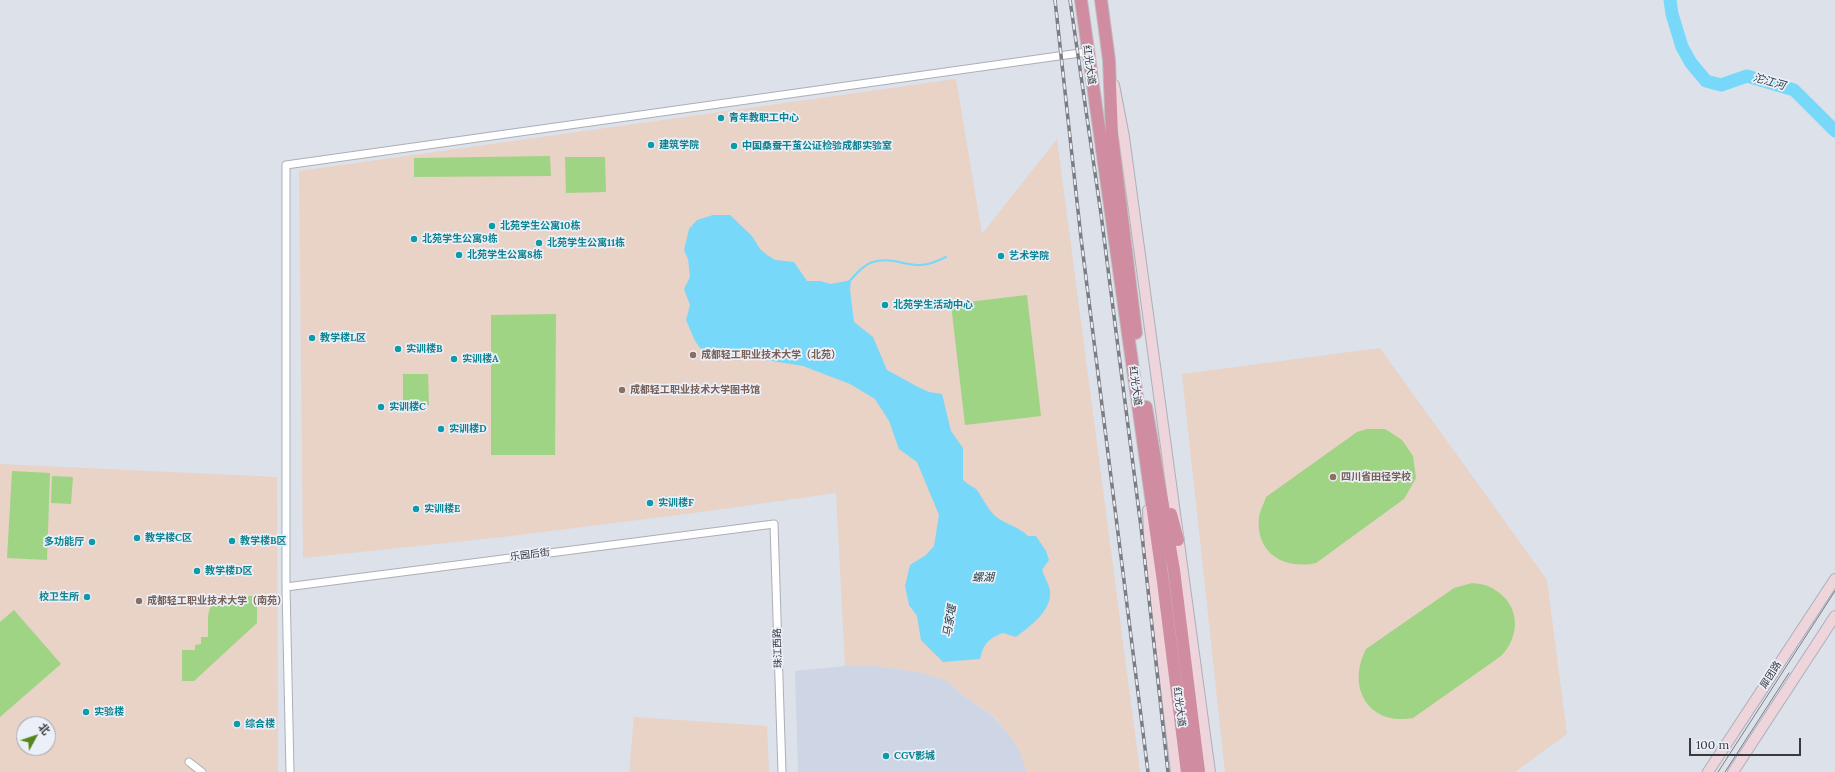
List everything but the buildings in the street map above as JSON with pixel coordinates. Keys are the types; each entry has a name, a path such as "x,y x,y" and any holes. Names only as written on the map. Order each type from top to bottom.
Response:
{"highway":[{"name":"红光大道","path":"1081,0 1087,52 1147,470 1187,772"},
{"name":"红光大道","path":"1101,0 1109,60 1112,136 1142,383 1174,570 1199,772"},
{"path":"1154,451 1178,540"}],"main road":[{"path":"1109,60 1124,137 1210,772"},
{"path":"1147,470 1150,554 1176,772"},
{"name":"犀团路","path":"1708,772 1835,579"},
{"path":"1733,772 1835,616"}],"street":[{"path":"290,772 286,586 286,165 1087,52"},
{"name":"乐园后街","path":"286,586 774,524"},
{"name":"珠江西路","path":"774,524 782,772"},
{"path":"189,762 202,772"}],"shaded area":[{"name":"成都轻工职业技术大学（北苑）","path":"956,79 982,234 1057,139 1140,772 1027,772 1019,750 1008,733 993,715 965,697 945,680 918,672 877,666 845,666 836,493 694,513 503,537 303,558 299,171"},
{"name":"四川省田径学校","path":"1380,348 1547,580 1567,734 1515,772 1225,772 1182,374"},
{"name":"成都轻工职业技术大学（南苑）","path":"0,464 277,477 278,772 0,772"},
{"path":"845,666 877,666 918,672 945,680 965,697 992,715 1008,733 1019,750 1027,772 798,772 795,671"},
{"path":"634,717 767,726 769,772 629,772"}],"green space":[{"path":"550,156 551,176 414,177 414,158"},
{"path":"565,157 605,157 606,192 566,193"},
{"path":"1027,295 1041,416 965,425 951,304"},
{"path":"556,314 555,455 491,455 491,315"},
{"path":"403,374 428,374 429,405 403,405"},
{"path":"1367,429 1385,429 1402,440 1413,456 1416,478 1404,499 1316,563 1304,565 1293,564 1274,556 1267,549 1259,530 1259,517 1266,497 1357,432"},
{"path":"12,471 50,473 47,560 7,558"},
{"path":"52,476 73,477 71,504 51,503"},
{"path":"1472,583 1493,588 1503,596 1509,604 1515,621 1512,639 1508,648 1501,656 1413,718 1398,719 1384,716 1374,710 1366,701 1360,690 1360,663 1366,649 1454,588"},
{"path":"229,596 257,596 257,623 194,681 182,681 182,650 195,650 195,645 201,644 201,637 208,637 208,617 211,606 221,598"},
{"path":"14,610 61,664 0,717 0,622"}],"water":[{"name":"螺湖","path":"713,215 730,215 752,236 760,249 767,255 775,260 794,262 807,281 820,281 831,284 851,280 850,290 854,322 873,337 887,370 929,392 942,394 951,431 963,448 963,480 976,489 994,515 1028,536 1036,536 1046,551 1049,560 1042,570 1050,591 1048,605 1028,628 1016,637 1003,633 994,637 985,645 980,659 943,662 921,640 917,616 909,605 905,586 910,565 926,555 934,546 939,515 917,462 899,449 889,421 875,399 850,384 803,366 759,359 743,351 720,352 710,355 700,348 695,341 686,320 690,305 684,289 690,277 688,259 684,250 689,229 697,220"}],"waterway":[{"name":"沱江河","path":"1670,0 1672,14 1682,47 1691,63 1706,81 1721,85 1747,76 1794,90 1835,131"},
{"path":"849,282 858,271 876,261 883,260 914,265 924,265 946,257"}],"tram line":[{"path":"1718,772 1835,591"},
{"path":"1725,772 1789,673"}],"railway":[{"path":"1055,0 1081,238 1148,772"},
{"path":"1070,0 1101,214 1142,535 1168,772"}],"place":[{"name":"青年教职工中心","path":"721,118"},
{"name":"建筑学院","path":"651,145"},
{"name":"中国桑蚕干茧公证检验成都实验室","path":"734,146"},
{"name":"北苑学生公寓10栋","path":"492,226"},
{"name":"北苑学生公寓9栋","path":"414,239"},
{"name":"北苑学生公寓11栋","path":"539,243"},
{"name":"北苑学生公寓8栋","path":"459,255"},
{"name":"艺术学院","path":"1001,256"},
{"name":"北苑学生活动中心","path":"885,305"},
{"name":"教学楼L区","path":"312,338"},
{"name":"实训楼B","path":"398,349"},
{"name":"成都轻工职业技术大学（北苑）","path":"693,355"},
{"name":"实训楼A","path":"454,359"},
{"name":"成都轻工职业技术大学图书馆","path":"622,390"},
{"name":"实训楼C","path":"381,407"},
{"name":"实训楼D","path":"441,429"},
{"name":"四川省田径学校","path":"1333,477"},
{"name":"实训楼F","path":"650,503"},
{"name":"实训楼E","path":"416,509"},
{"name":"教学楼C区","path":"137,538"},
{"name":"教学楼B区","path":"232,541"},
{"name":"多功能厅","path":"92,542"},
{"name":"教学楼D区","path":"197,571"},
{"name":"校卫生所","path":"87,597"},
{"name":"成都轻工职业技术大学（南苑）","path":"139,601"},
{"name":"实验楼","path":"86,712"},
{"name":"综合楼","path":"237,724"},
{"name":"CGV影城","path":"886,756"}],"water label":[{"name":"马家堰","path":"950,621"}]}
